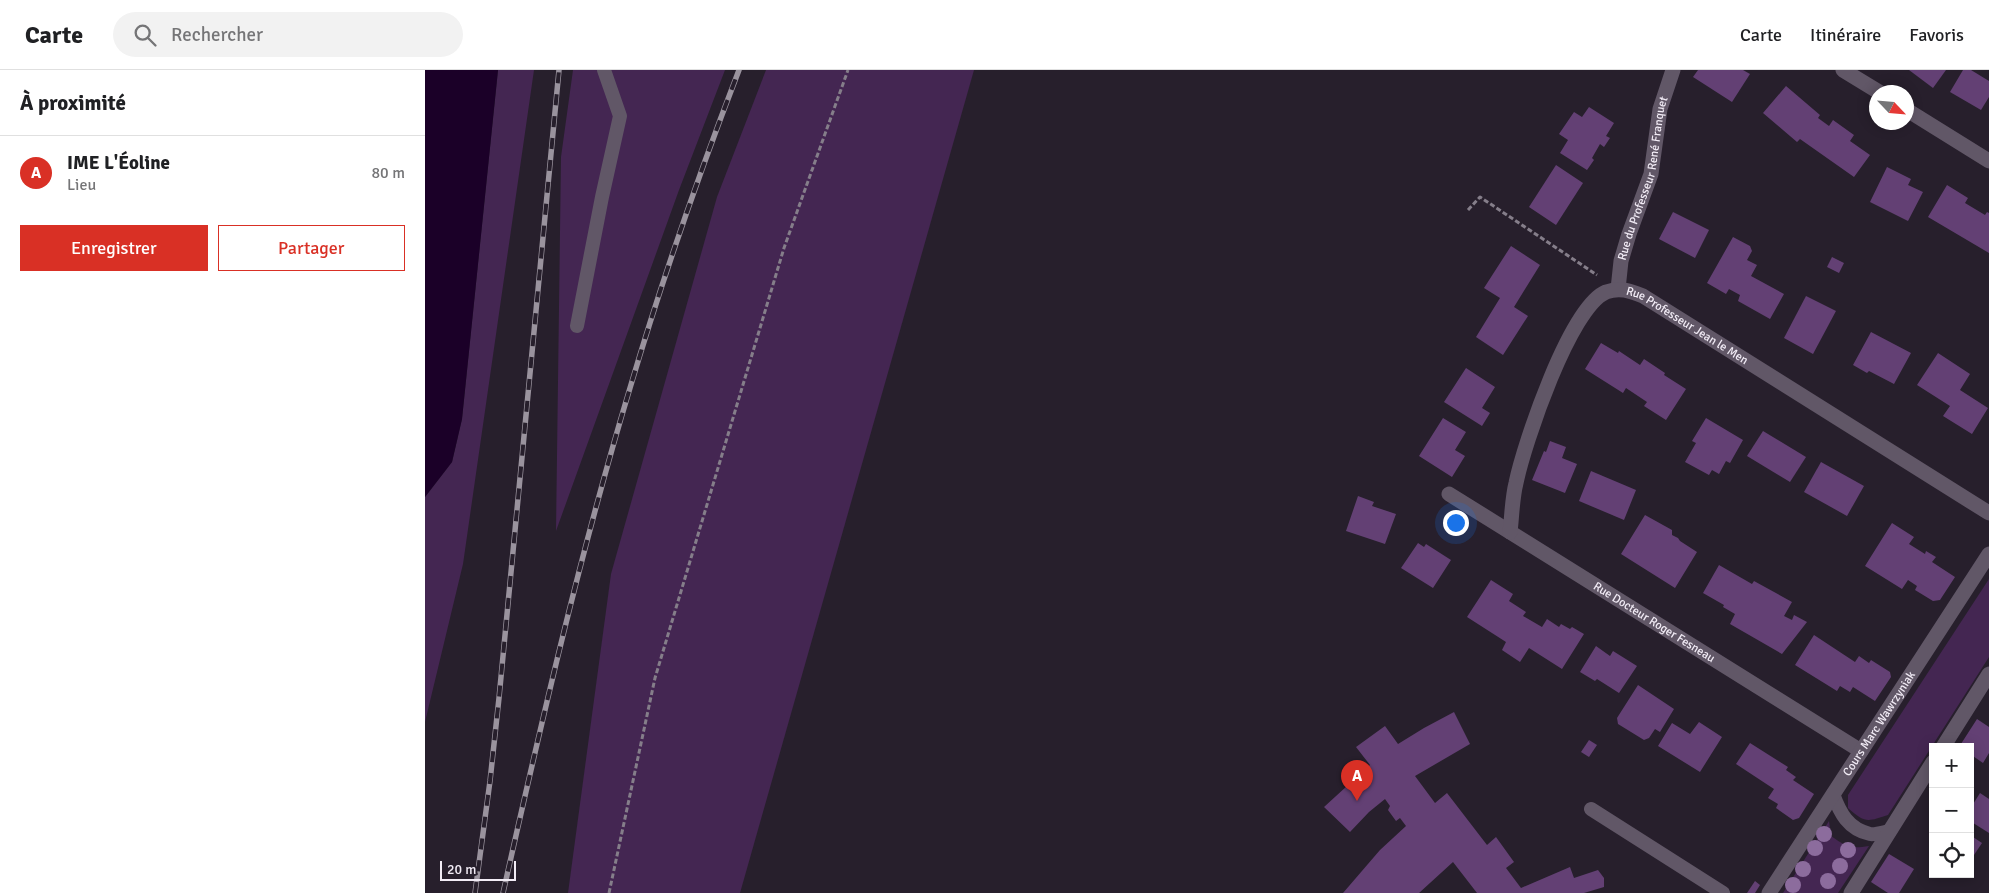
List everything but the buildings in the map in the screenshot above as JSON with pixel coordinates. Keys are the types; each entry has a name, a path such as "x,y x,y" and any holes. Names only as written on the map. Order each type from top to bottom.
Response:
{"street":[{"name":"Rue du Professeur René Franquet","path":"1618,289 1621,261 1651,174 1660,110 1673,70"},
{"path":"1843,70 1869,86"},
{"path":"1914,114 1989,161"},
{"name":"Rue Professeur Jean le Men","path":"1511,532 1515,484 1540,402 1569,338 1588,309 1595,299 1605,293 1618,289 1629,290 1643,296 1989,513"},
{"name":"Rue Docteur Roger Fesneau","path":"1449,494 1861,752"},
{"name":"Cours Marc Wawrzyniak","path":"1769,893 1989,554"},
{"path":"1946,743 1989,674"},
{"path":"1851,893 1929,768"}],"lane":[{"path":"577,326 620,116 604,70"},
{"path":"1833,794 1839,813 1854,827 1871,835 1890,831"},
{"path":"1591,809 1723,893"}],"path":[{"path":"609,893 655,678 784,248 848,70"},
{"path":"1468,210 1480,197 1618,289"}],"shaded area":[{"path":"425,70 498,70 462,419 452,462 425,497"},
{"path":"498,70 534,70 463,564 425,722 425,497 452,462 462,419"},
{"path":"573,70 725,70 679,190 556,531 561,157"},
{"path":"766,70 974,70 740,893 568,893 611,574 717,197"},
{"path":"1989,579 1989,657 1934,743 1929,743 1929,751 1888,815 1871,820 1863,819 1848,808 1848,795"},
{"path":"1829,821 1831,836 1841,843 1853,847 1869,846 1838,893 1783,893"}],"railway":[{"path":"475,893 499,698 559,70"},
{"path":"503,893 562,639 612,450 668,267 739,70"}],"place":[{"name":"IME L'Éoline","path":"1357,801"}]}
